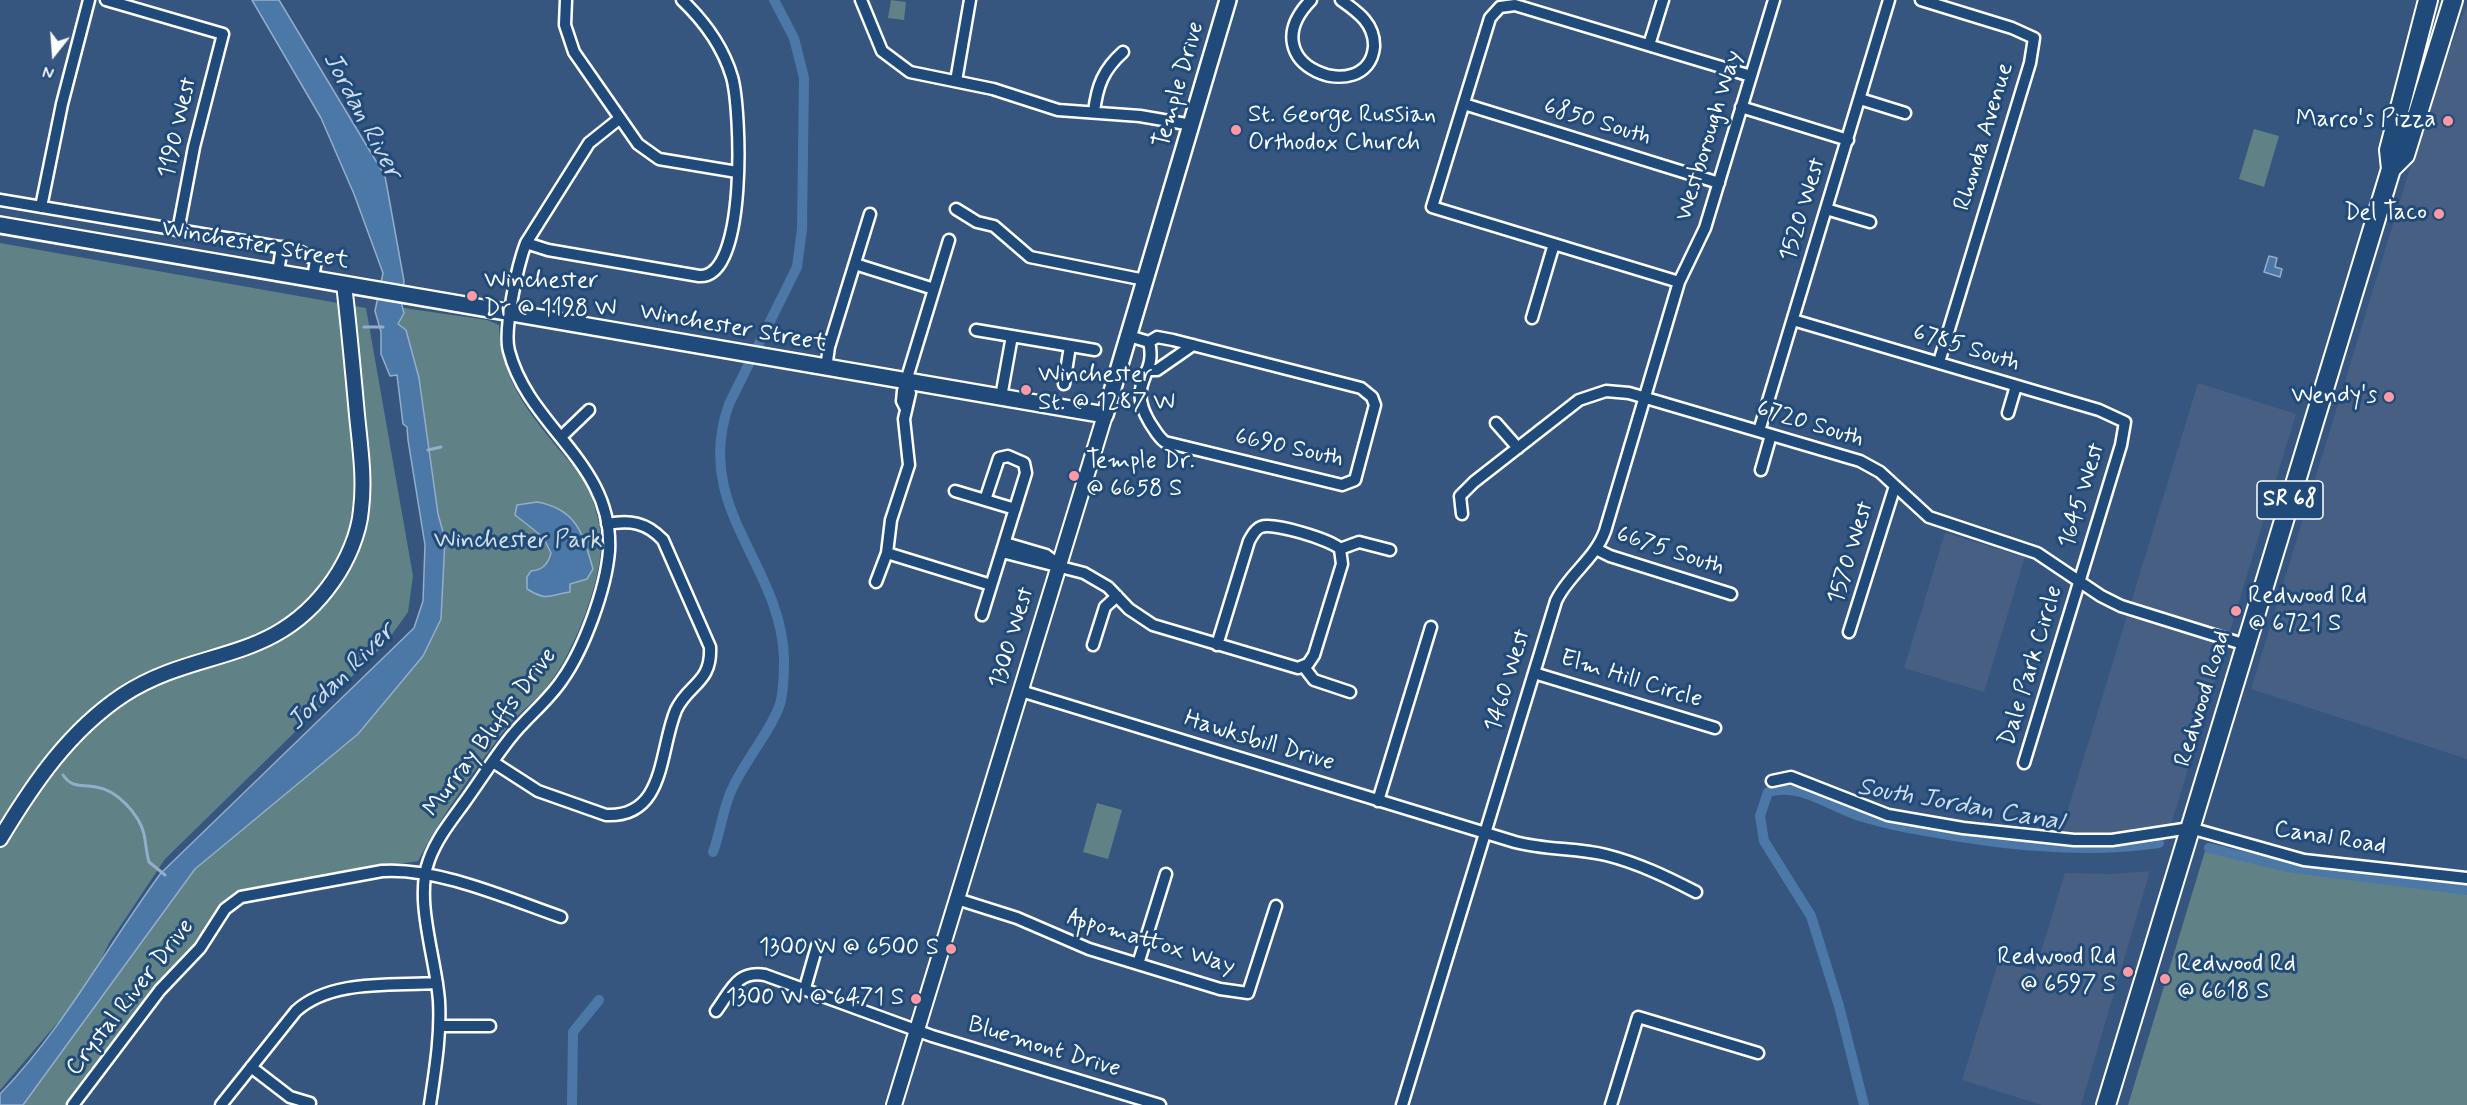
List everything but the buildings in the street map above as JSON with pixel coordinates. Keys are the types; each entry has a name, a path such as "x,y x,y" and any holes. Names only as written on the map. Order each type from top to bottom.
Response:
{"main road":[{"name":"Temple Drive","path":"1175,183 1228,0"},
{"name":"Redwood Road","path":"2106,1105 2391,169 2389,150 2428,0"},
{"name":"Redwood Road","path":"2391,169 2405,155 2453,0"},
{"name":"1300 West","path":"1105,416 1175,183"},
{"name":"Winchester Street","path":"0,225 1105,416"}],"street":[{"path":"41,207 62,104 89,0"},
{"name":"1190 West","path":"106,0 223,34 194,147 178,231"},
{"path":"566,0 565,25 574,52 638,144 651,155 669,161 736,172"},
{"path":"525,243 548,250 706,276 720,266 729,246 734,223 738,110 729,67 707,28 682,0"},
{"path":"861,0 882,51 910,72 993,89 1043,107 1192,125"},
{"path":"956,81 970,0"},
{"path":"1311,0 1296,21 1292,36 1294,52 1303,64 1315,71 1339,77 1355,75 1366,68 1373,54 1374,41 1370,26 1357,11 1341,0"},
{"path":"1649,45 1663,0"},
{"name":"Westborough Way","path":"1679,282 1701,240 1774,0"},
{"name":"1520 West","path":"1759,431 1889,0"},
{"name":"Rhonda Avenue","path":"1921,0 2012,28 2034,38 2030,63 1940,362"},
{"path":"1679,282 1432,207 1494,11 1507,4 1515,5 1751,76"},
{"path":"1094,112 1096,93 1103,73 1123,52"},
{"path":"1860,99 1905,113"},
{"name":"6850 South","path":"1464,104 1719,183"},
{"path":"1742,108 1848,140"},
{"name":"Murray Bluffs Drive","path":"430,1105 440,1026 437,983 423,899 426,875 436,844 512,736 551,694 572,664 606,575 609,549 607,524 595,483 533,401 514,365 507,343 525,243 589,143 619,119"},
{"path":"0,200 297,250 316,260 313,278"},
{"path":"956,209 977,222 994,226 1030,258 1145,280"},
{"path":"1826,209 1870,222"},
{"path":"825,368 870,214"},
{"path":"876,582 887,553 891,520 909,465 905,407 910,393 907,382 949,240"},
{"path":"1532,318 1554,244"},
{"path":"278,272 282,248"},
{"path":"855,264 934,288"},
{"name":"1460 West","path":"1402,1105 1559,593 1596,549 1605,531 1679,282"},
{"path":"0,838 64,746 94,717 124,695 149,681 237,652 271,638 297,621 320,601 343,567 361,511 362,468 345,284"},
{"name":"6785 South","path":"1793,320 2099,410 2125,422"},
{"path":"976,330 1095,350"},
{"path":"1001,397 1012,336"},
{"name":"6690 South","path":"1129,336 1149,342 1157,337 1193,345 1361,388 1372,397 1375,405 1355,480 1342,485 1165,442 1157,434 1140,405 1139,396 1151,351 1149,342"},
{"path":"1147,370 1157,370 1193,345"},
{"path":"1064,384 1070,346"},
{"path":"2008,413 2016,386"},
{"name":"6720 South","path":"1462,514 1460,496 1518,448 1579,400 1591,394 1617,392 1645,397 1860,461 1880,472 1929,517 2037,553 2121,606 2246,645"},
{"path":"561,437 589,410"},
{"name":"1300 West","path":"894,1105 1105,416"},
{"name":"1645 West","path":"2080,581 2121,445 2125,422"},
{"path":"1496,423 1518,448"},
{"path":"1761,470 1771,435"},
{"path":"982,615 1015,509 1026,466 1022,461 1008,456 999,458 985,500"},
{"name":"1570 West","path":"1849,632 1894,486"},
{"path":"955,491 1015,509"},
{"path":"493,762 545,794 606,815 628,813 638,808 652,792 677,709 706,675 710,647 663,540 639,522 607,524"},
{"path":"1217,645 1249,542 1257,530 1268,526 1330,541 1340,549 1343,560 1314,656 1304,667"},
{"path":"1340,549 1359,542 1390,550"},
{"path":"1003,548 1043,564 1059,565 1098,580 1141,618 1153,625 1286,666 1304,667 1314,680 1350,692"},
{"name":"6675 South","path":"1596,549 1610,556 1731,594"},
{"path":"887,553 991,585"},
{"name":"Dale Park Circle","path":"2024,763 2080,581"},
{"path":"1093,645 1103,611 1117,596"},
{"path":"1378,801 1431,627"},
{"name":"Elm Hill Circle","path":"1534,673 1715,728"},
{"name":"Hawksbill Drive","path":"1021,692 1537,848 1605,855 1648,868 1696,892"},
{"path":"1772,780 1791,777 1888,816 2033,836 2112,840 2190,828"},
{"name":"Canal Road","path":"2190,828 2304,860 2467,878"},
{"name":"Crystal River Drive","path":"73,1105 160,990 200,948 220,916 231,903 250,894 382,871 405,870 473,886 561,917"},
{"path":"1138,964 1166,874"},
{"name":"Appomattox Way","path":"957,899 1017,918 1081,946 1220,989 1248,993 1276,906"},
{"path":"805,988 818,946"},
{"name":"Bluemont Drive","path":"716,1011 736,983 747,974 765,975 932,1036 1160,1105"},
{"path":"221,1105 296,1011 321,993 336,989 437,983"},
{"path":"1611,1105 1638,1017 1758,1053"},
{"path":"440,1026 490,1026"},
{"path":"251,1067 290,1097 310,1103"}],"shaded area":[{"path":"252,0 279,0 385,176 404,281 401,302 404,313 398,324 406,330 419,378 438,514 445,539 441,619 423,656 358,734 195,869 23,1105 0,1105 0,1094 45,1042 161,873 414,628 423,601 425,545 407,427 403,424 397,375 390,376 381,354 381,332 375,311 383,273 354,194 321,118"},
{"path":"2467,4 2467,759 2251,689 2432,96"},
{"path":"2269,256 2277,258 2275,267 2282,269 2280,277 2264,272"},
{"path":"2198,383 2296,414 2171,825 2114,836 2061,832"},
{"path":"537,502 561,510 570,517 586,545 593,569 587,579 570,584 570,592 544,596 527,589 527,577 531,571 544,566 551,553 543,537 515,515 517,505"},
{"path":"1945,533 2025,557 1984,692 1904,668"},
{"path":"2150,871 2081,1105 2042,1105 1962,1080 1999,960 2035,971 2065,873 2113,874"}],"green space":[{"path":"891,0 906,2 904,20 888,18"},
{"path":"2254,129 2279,136 2264,187 2239,179"},
{"path":"0,243 366,308 413,576 408,612 385,644 165,859 109,943 88,987 0,1090"},
{"name":"Winchester Park","path":"390,306 487,320 499,325 505,362 518,394 538,424 585,481 600,529 599,567 586,613 566,657 545,689 508,726 469,779 437,827 418,861 244,889 231,895 217,909 189,951 155,985 66,1105 5,1105 182,877 421,639 437,562"},
{"path":"1097,803 1122,810 1108,859 1083,852"},
{"path":"2205,851 2291,870 2365,881 2467,888 2467,1105 2128,1105"}],"waterway":[{"path":"713,852 730,794 776,714 784,681 784,658 779,624 769,593 729,505 722,474 721,441 729,404 797,267 802,229 804,78 794,38 774,0"},
{"path":"364,327 383,327"},
{"path":"428,450 441,447"},
{"path":"63,775 74,784 104,789 126,804 141,826 149,862 165,875"},
{"name":"South Jordan Canal","path":"1864,1105 1839,1006 1811,916 1764,841 1760,816 1768,792 1793,790 1878,821 2013,844 2101,848 2159,843"},
{"name":"South Jordan Canal","path":"2209,848 2287,867 2467,890"},
{"path":"572,1105 573,1032 599,1000"}],"place":[{"name":"Marco's Pizza","path":"2448,121"},
{"name":"St. George Russian Orthodox Church","path":"1236,130"},
{"name":"Del Taco","path":"2439,214"},
{"name":"Winchester Dr @ 1198 W","path":"472,296"},
{"name":"Winchester St. @ 1287 W","path":"1026,390"},
{"name":"Wendy's","path":"2389,397"},
{"name":"Temple Dr. @ 6658 S","path":"1074,476"},
{"name":"Redwood Rd @ 6721 S","path":"2236,611"},
{"name":"1300 W @ 6500 S","path":"951,949"},
{"name":"Redwood Rd @ 6597 S","path":"2128,972"},
{"name":"Redwood Rd @ 6618 S","path":"2165,979"},
{"name":"1300 W @ 6471 S","path":"916,999"}],"water label":[{"name":"Jordan River","path":"361,116"},
{"name":"Jordan River","path":"342,678"}]}
